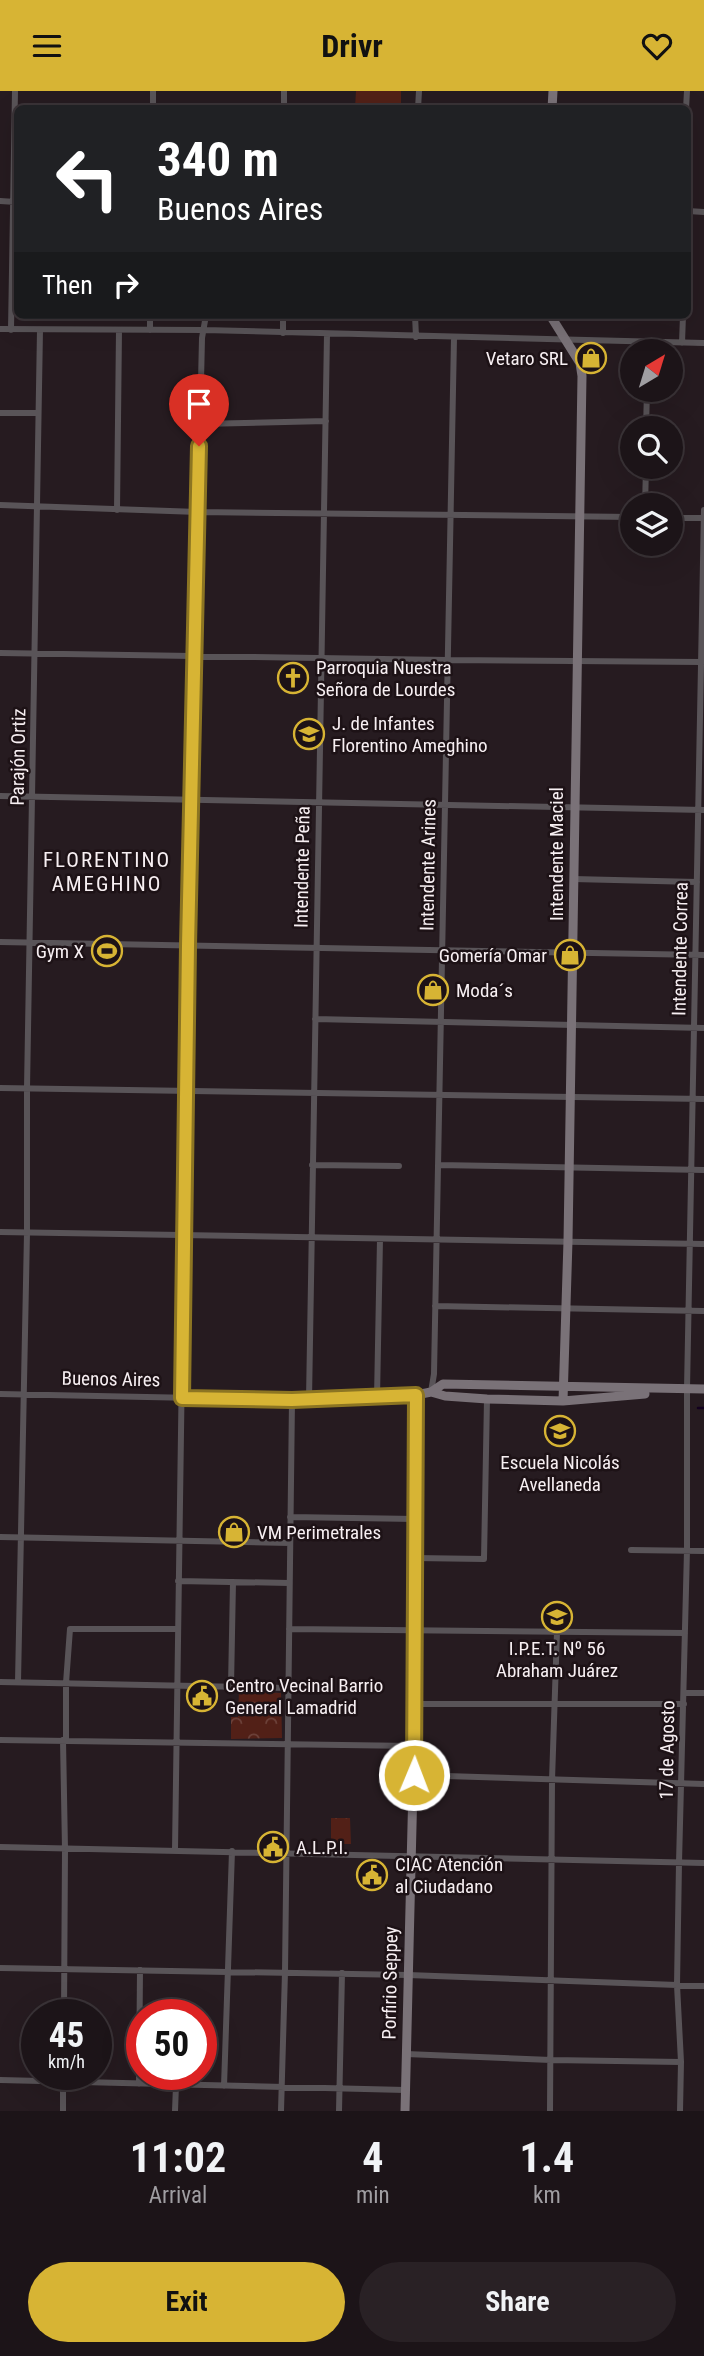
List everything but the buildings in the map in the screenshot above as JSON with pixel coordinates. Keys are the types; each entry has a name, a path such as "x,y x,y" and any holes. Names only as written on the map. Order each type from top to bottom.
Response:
{"main road":[{"name":"Intendente Maciel","path":"552,319 580,363 582,376 563,1401"},
{"name":"Buenos Aires","path":"416,1395 430,1392 443,1384 704,1389"},
{"name":"Buenos Aires","path":"430,1392 445,1396 487,1399 563,1401 687,1389"},
{"name":"Porfirio Seppey","path":"405,2111 414,1775 416,1395"}],"street":[{"path":"11,330 14,234"},
{"path":"150,319 150,330"},
{"path":"175,1850 188,946 202,338 205,319"},
{"path":"283,319 283,333"},
{"path":"415,319 416,337"},
{"path":"682,339 683,319"},
{"path":"0,329 204,330 620,342"},
{"name":"Parajón Ortiz","path":"18,1682 40,330"},
{"path":"117,510 119,330"},
{"name":"Intendente Peña","path":"309,1399 327,334"},
{"name":"Intendente Arines","path":"430,1392 434,1374 454,338"},
{"path":"683,343 704,343"},
{"path":"0,414 38,413"},
{"path":"200,423 326,421"},
{"path":"0,505 198,512 620,517"},
{"name":"Intendente Correa","path":"687,1389 695,955 701,810 704,509"},
{"path":"683,517 704,518"},
{"path":"0,653 703,662"},
{"path":"0,796 701,810"},
{"path":"573,879 697,882"},
{"path":"0,942 704,955"},
{"path":"315,1019 704,1028"},
{"path":"0,1088 704,1099"},
{"path":"312,1165 399,1166"},
{"path":"438,1165 704,1170"},
{"path":"0,1232 704,1244"},
{"path":"377,1398 380,1239"},
{"path":"435,1306 704,1311"},
{"name":"17 de Agosto","path":"680,2111 681,2061 677,1985 687,1550 687,1389"},
{"name":"Buenos Aires","path":"0,1394 292,1400 416,1395"},
{"path":"415,1558 484,1559 487,1399"},
{"path":"281,2111 292,1400"},
{"path":"290,1517 415,1519"},
{"path":"0,1537 290,1543"},
{"path":"631,1550 704,1551"},
{"path":"178,1581 289,1583"},
{"path":"231,1686 233,1582"},
{"path":"64,1999 66,1683 71,1629 177,1629"},
{"path":"289,1629 685,1633"},
{"path":"550,2111 553,1981 552,1780 557,1632"},
{"path":"0,1682 288,1688"},
{"path":"684,1693 704,1693"},
{"path":"415,1704 684,1704"},
{"path":"0,1740 414,1746"},
{"path":"414,1775 704,1784"},
{"path":"0,1847 704,1863"},
{"path":"224,2086 232,1851"},
{"path":"0,1968 342,1973 704,1986"},
{"path":"140,1970 140,1999"},
{"path":"339,2111 342,1973"},
{"path":"406,2054 551,2060 681,2061"},
{"path":"0,2080 21,2081"},
{"path":"217,2086 405,2091"},
{"path":"63,2090 63,2111"},
{"path":"175,2111 176,2090"}],"green space":[{"path":"356,91 401,91 401,105 355,105"},
{"path":"239,1691 281,1693 282,1738 231,1739 231,1717 238,1717"},
{"path":"331,1818 350,1818 351,1844 331,1844"}],"waterway":[{"path":"698,1408 704,1408"}],"place":[{"name":"Vetaro SRL","path":"591,358"},
{"name":"Parroquia Nuestra Señora de Lourdes","path":"293,678"},
{"name":"J. de Infantes Florentino Ameghino","path":"309,734"},
{"name":"Gym X","path":"107,951"},
{"name":"Gomería Omar","path":"570,955"},
{"name":"Moda´s","path":"433,990"},
{"name":"Escuela Nicolás Avellaneda","path":"560,1431"},
{"name":"VM Perimetrales","path":"234,1532"},
{"name":"I.P.E.T. Nº 56 Abraham Juárez","path":"557,1617"},
{"name":"Centro Vecinal Barrio General Lamadrid","path":"202,1696"},
{"name":"A.L.P.I.","path":"273,1847"},
{"name":"CIAC Atención al Ciudadano","path":"372,1875"}],"district":[{"name":"FLORENTINO AMEGHINO","path":"107,872"}],"route":[{"path":"199,446 182,1398 292,1400 416,1395 414,1775"}]}
